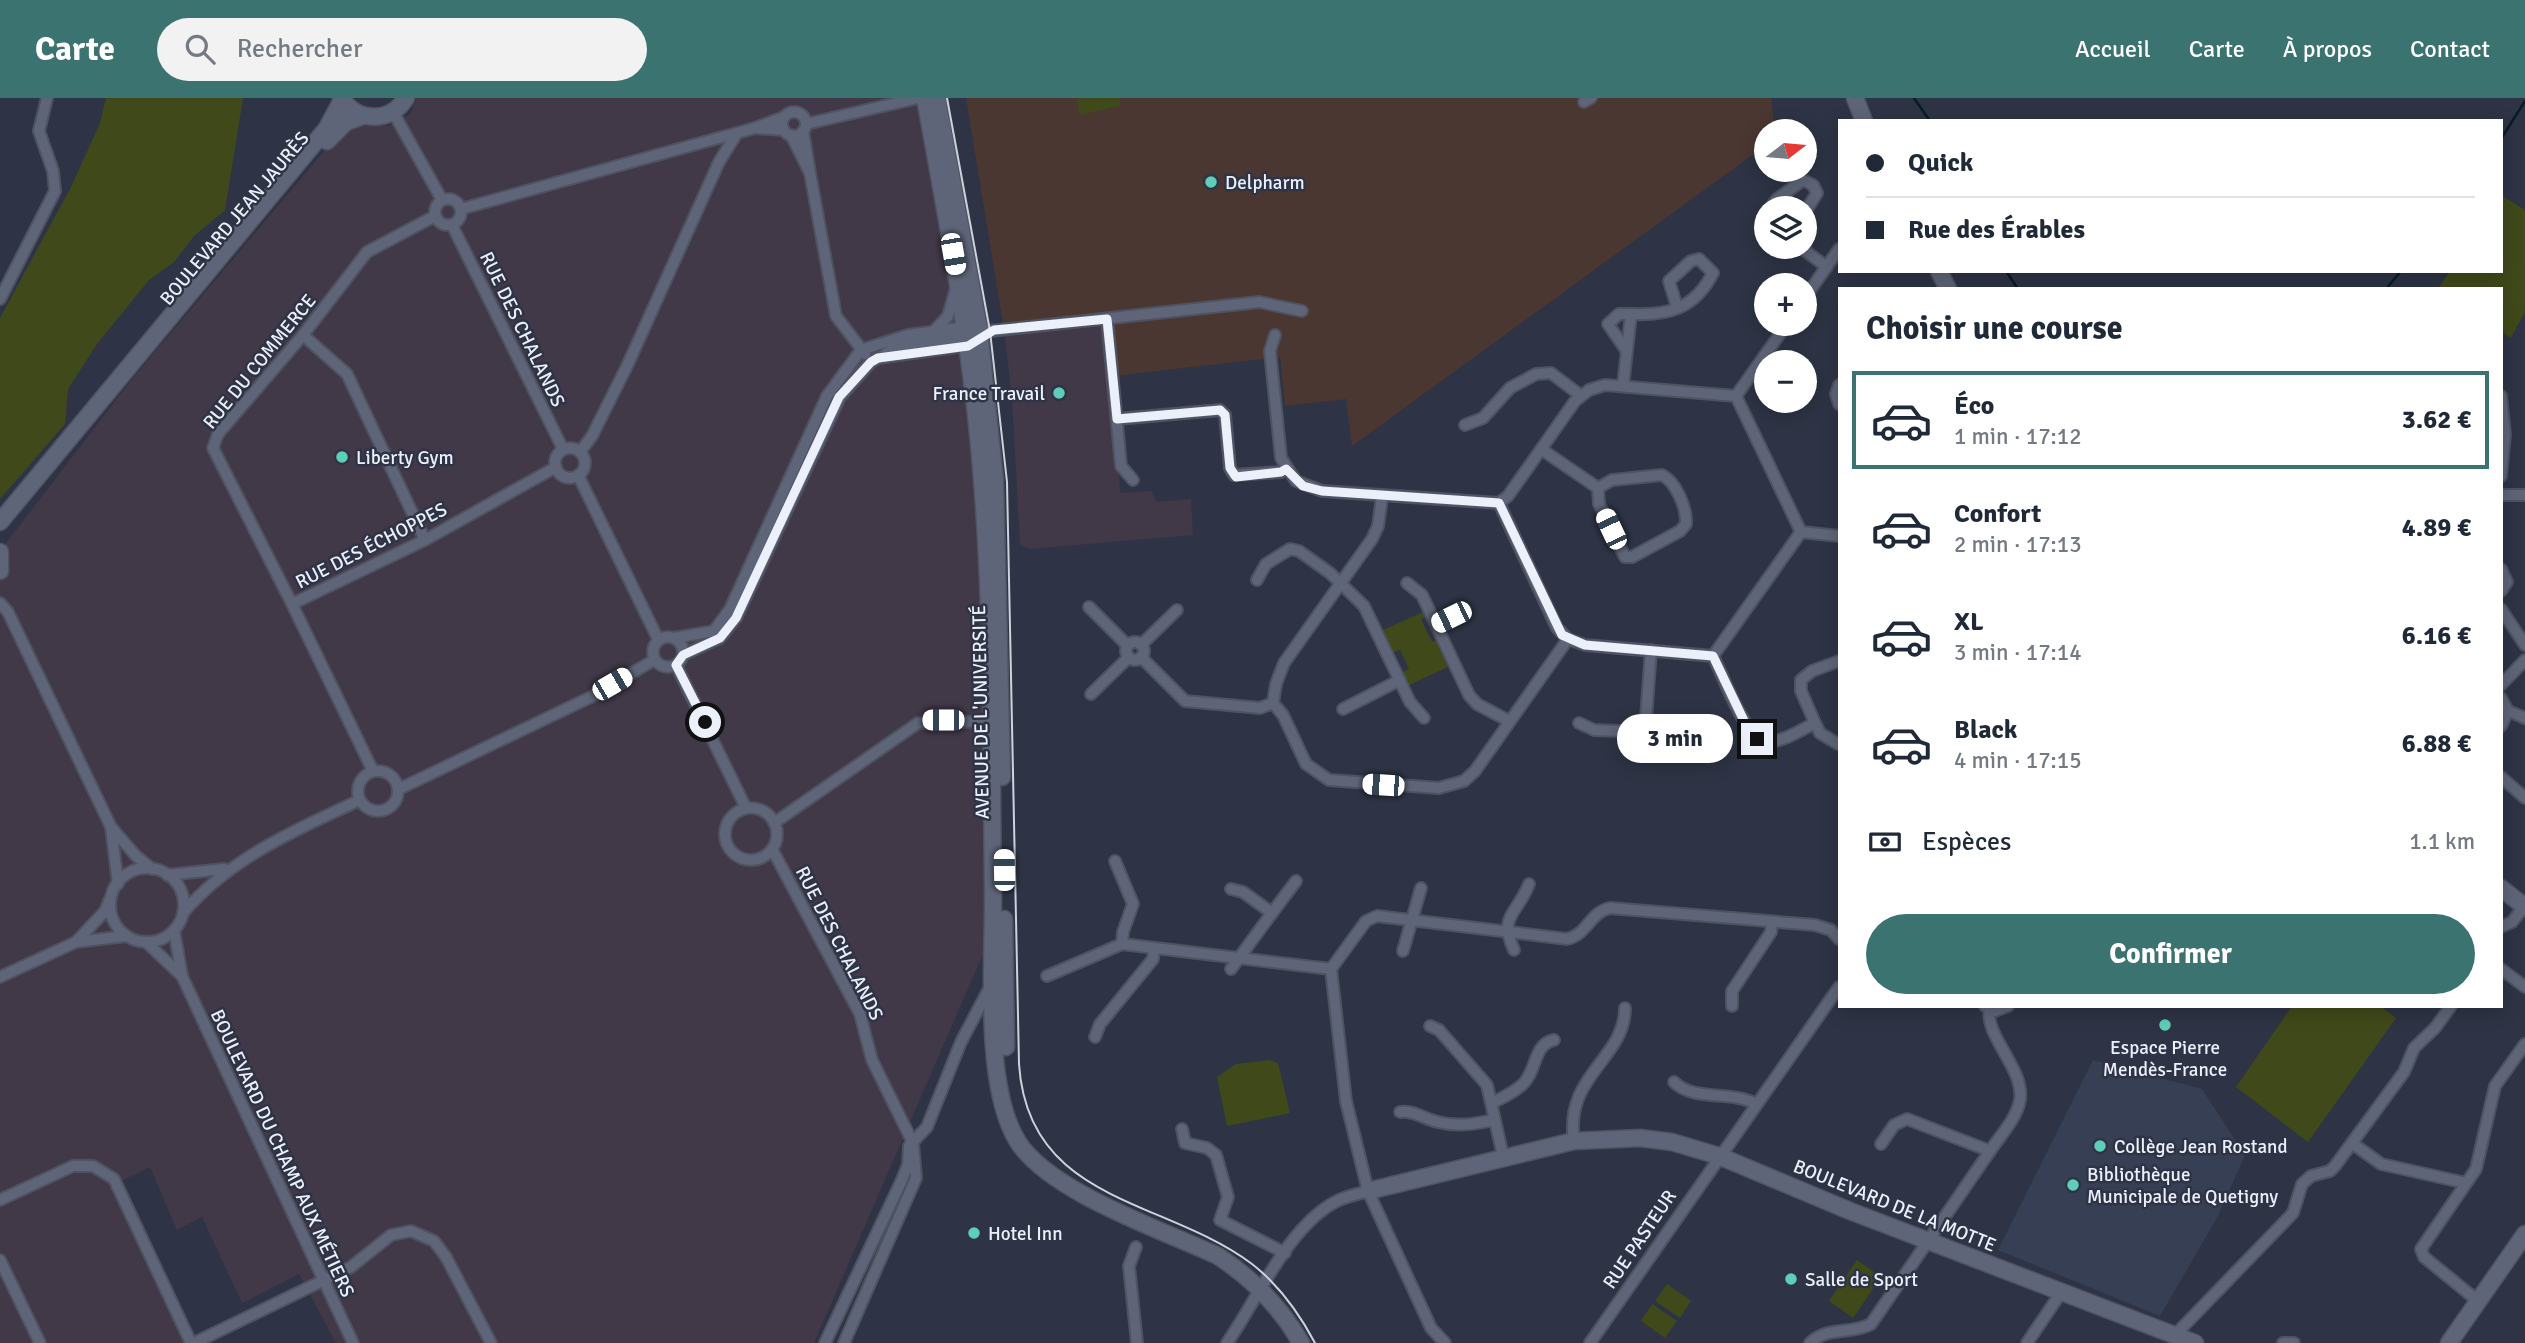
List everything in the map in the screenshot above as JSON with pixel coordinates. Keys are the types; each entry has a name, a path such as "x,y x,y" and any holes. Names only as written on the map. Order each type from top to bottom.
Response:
{"main road":[{"path":"341,99 363,116 384,116 393,112 405,98"},
{"name":"AVENUE DE L'UNIVERSITÉ","path":"925,98 958,281 973,332"},
{"name":"AVENUE DE L'UNIVERSITÉ","path":"937,98 995,480 994,979 998,1084 1002,1103 1018,1142 1047,1172"},
{"path":"1855,98 1863,119"},
{"name":"BOULEVARD JEAN JAURÈS","path":"0,522 327,128 341,99"},
{"name":"BOULEVARD JEAN JAURÈS","path":"139,352 157,340 197,295 336,130 363,116"},
{"path":"0,552 0,571"},
{"name":"AVENUE DE L'UNIVERSITÉ","path":"996,721 1007,1079 1012,1108 1022,1135 1047,1172"},
{"path":"2503,890 2525,906"},
{"name":"BOULEVARD DE LA MOTTE","path":"1368,1191 1503,1156 1574,1141 1640,1138 1672,1142 1719,1156 2060,1294 2195,1343"},
{"path":"1047,1172 1084,1196 1218,1256 1260,1288 1276,1305 1301,1343"},
{"path":"2449,1343 2525,1234"}],"street":[{"path":"0,299 55,191 53,171 39,131 47,98"},
{"path":"755,128 788,132 918,98"},
{"path":"393,112 442,200"},
{"path":"461,209 755,128 789,113 799,113 805,127 810,173 836,316 861,350 875,360"},
{"path":"784,117 788,132 810,173"},
{"path":"580,452 592,436 628,364 719,162 737,133"},
{"path":"1781,196 1804,180 1813,185 1817,192 1815,196"},
{"path":"442,200 454,200 461,209 461,217 452,225 444,225 435,216 435,209 442,200"},
{"name":"RUE DU COMMERCE","path":"292,604 213,448 218,434 303,335 367,252 435,216"},
{"name":"RUE DES CHALANDS","path":"452,225 563,449"},
{"path":"1817,281 1838,250"},
{"path":"1626,350 1608,324 1619,314 1659,316 1693,301 1713,275 1712,268 1699,259 1690,261 1669,281 1677,307"},
{"path":"1816,259 1827,267"},
{"path":"934,331 950,311 958,281"},
{"path":"659,639 652,651 654,660 664,667 720,638 736,618 839,397 875,360 899,346 973,332 1259,302 1302,311"},
{"path":"1623,386 1632,314"},
{"path":"1107,319 1121,466 1133,480"},
{"path":"659,639 713,631 730,609 827,396 861,350 886,340 934,331 973,332"},
{"path":"303,335 348,374 425,540"},
{"path":"1275,335 1270,351 1279,448 1286,469 1296,481 1312,489 1382,497 1499,503 1508,496 1580,395 1599,386 1736,396"},
{"path":"1736,396 1778,336"},
{"path":"1465,425 1483,418 1510,388 1536,374 1557,376 1580,395"},
{"path":"1736,396 1801,533"},
{"path":"1117,419 1220,410 1225,415 1230,468 1234,475 1281,472 1286,469"},
{"path":"2503,420 2503,460"},
{"path":"572,447 580,452 585,464 578,475 565,477 556,467 556,457 563,449 572,447"},
{"path":"1541,449 1598,488"},
{"name":"RUE DES ÉCHOPPES","path":"373,771 292,604 425,540 556,467"},
{"path":"578,475 659,639"},
{"path":"1662,475 1672,483 1685,511 1686,524 1680,531 1632,557 1625,557 1599,504 1598,488 1612,480 1662,475"},
{"path":"2503,495 2525,495"},
{"path":"1382,497 1377,530 1284,663 1276,684 1273,703 1283,715 1306,764 1324,778 1434,788 1455,785 1475,771 1568,639"},
{"path":"1499,503 1557,628 1568,639 1585,645 1713,656"},
{"path":"1801,533 1838,536"},
{"path":"1713,656 1801,533"},
{"path":"1257,580 1266,564 1286,550 1294,550 1329,573 1367,609 1410,702 1424,718"},
{"path":"1407,583 1422,595 1469,695 1477,704 1509,722"},
{"path":"0,603 8,612 111,827 136,856 152,869 167,875 178,886 183,897 183,913"},
{"path":"1089,607 1132,653 1185,701 1259,708 1273,703"},
{"path":"1091,694 1132,653 1143,651 1141,645 1177,610"},
{"path":"1436,624 1465,610"},
{"path":"2503,612 2525,645"},
{"path":"674,638 681,645 680,660 746,808"},
{"path":"1645,732 1651,650"},
{"path":"1713,656 1747,727 1757,739 1768,742 1815,723"},
{"path":"399,789 593,696 654,660"},
{"path":"2503,683 2525,660"},
{"path":"1838,661 1812,671 1801,680 1801,691 1820,733 1838,744"},
{"path":"1343,709 1400,680"},
{"path":"2503,701 2508,710 2525,718"},
{"path":"2503,721 2508,710"},
{"path":"770,850 828,943 830,958 826,958 770,850 774,823 908,727 929,720 996,721"},
{"path":"1579,723 1594,730 1645,732 1673,743"},
{"path":"373,771 387,772 399,789 396,802 386,810 368,808 360,800 362,779 373,771"},
{"path":"2503,779 2525,798"},
{"path":"1,972 76,942 126,936 146,942 165,938 174,930 183,913 227,869 296,830 360,800"},
{"path":"770,850 744,859 727,844 727,822 732,815 746,808 763,811 774,823"},
{"path":"111,827 118,884"},
{"path":"1115,861 1133,904 1122,944"},
{"path":"76,942 105,911 118,884 132,872 152,869"},
{"path":"167,875 227,869"},
{"path":"1231,969 1296,881"},
{"path":"1514,950 1506,931 1508,918 1523,898 1529,884"},
{"path":"1403,951 1421,888"},
{"path":"1231,889 1243,891 1272,914"},
{"path":"111,897 113,919 126,936"},
{"path":"2503,926 2512,922 2525,906"},
{"path":"1445,1343 1431,1328 1368,1191 1346,1101 1331,969 1369,918 1377,916 1411,919 1570,938 1581,933 1597,914 1610,908 1822,926 1838,938"},
{"path":"1732,1006 1732,991 1771,932 1772,922"},
{"name":"BOULEVARD DU CHAMP AUX MÉTIERS","path":"174,930 182,976 322,1280 354,1343"},
{"name":"BOULEVARD DU CHAMP AUX MÉTIERS","path":"146,942 182,976"},
{"path":"1047,976 1122,944 1331,969"},
{"path":"1095,1037 1100,1024 1153,959 1154,948"},
{"name":"RUE DES CHALANDS","path":"830,958 860,1014 872,1060 908,1131 911,1144"},
{"path":"2503,971 2525,987"},
{"path":"841,1343 909,1172 911,1144 927,1127 961,1042 994,979"},
{"name":"RUE PASTEUR","path":"1590,1343 1838,988"},
{"path":"1574,1141 1576,1098 1625,1025 1625,1008"},
{"path":"1810,1343 1827,1331 1858,1331 1871,1324 2018,1109 2021,1087 1990,1022 1988,1008"},
{"path":"2175,1335 2293,1213 2302,1184 2311,1176 2330,1171 2404,1072 2414,1048 2435,1028 2450,1008"},
{"path":"1430,1026 1439,1030 1481,1075 1492,1103 1503,1156"},
{"path":"1492,1103 1522,1085 1530,1076 1540,1049 1554,1040"},
{"path":"2478,1301 2421,1252 2479,1163 2495,1086 2525,1044"},
{"path":"1674,1082 1688,1091 1743,1097 1756,1104"},
{"path":"1400,1112 1408,1111 1431,1120 1457,1125 1494,1120"},
{"path":"1881,1144 1894,1125 1907,1119 1990,1151"},
{"path":"1182,1129 1185,1143 1207,1148 1216,1155 1228,1197 1220,1220 1285,1253"},
{"path":"2352,1143 2381,1164 2466,1183"},
{"path":"0,1200 73,1166 93,1166 114,1179 192,1343 351,1267 391,1235 411,1231 435,1241 446,1256 491,1343"},
{"path":"819,1343 894,1181 909,1172"},
{"path":"825,1343 909,1172"},
{"name":"BOULEVARD DE LA MOTTE","path":"1227,1343 1285,1253 1325,1208 1368,1191"},
{"path":"1136,1247 1129,1266 1137,1343"},
{"path":"0,1260 40,1343"},
{"path":"2026,1343 2060,1294"},
{"path":"2283,1343 2294,1343"}],"shaded area":[{"path":"417,98 921,98 960,321 987,614 990,938 814,1343 336,1343 299,1274 242,1303 202,1217 177,1230 150,1167 111,1186 186,1343 0,1343 0,551 132,379 330,144 352,126 389,126 410,114"},
{"path":"966,98 1771,98 1774,119 1754,119 1754,154 1352,446 1346,399 1285,406 1280,357 1113,376 1107,319 1004,329"},
{"path":"1107,319 1117,419 1120,493 1151,491 1157,502 1191,499 1193,535 1030,549 1020,544 1012,398 1004,329"},
{"path":"2093,1060 2202,1089 2245,1155 2218,1216 2160,1316 1998,1250"}],"green space":[{"path":"106,98 243,98 225,210 194,236 174,262 149,280 97,344 68,389 65,424 0,499 0,318 71,187 100,123"},
{"path":"1077,98 1120,98 1120,106 1080,115"},
{"path":"2503,196 2525,210 2525,311 2511,338 2503,332 2503,287 2439,287 2449,273 2503,273"},
{"path":"1425,611 1427,616 1421,619 1432,642 1438,640 1450,666 1407,686 1401,673 1409,669 1400,650 1392,653 1381,631"},
{"path":"2291,1008 2383,1008 2396,1018 2308,1142 2236,1087"},
{"path":"1269,1060 1278,1063 1290,1113 1227,1126 1217,1077 1236,1064"},
{"path":"1857,1260 1881,1277 1853,1318 1829,1301"},
{"path":"1667,1284 1691,1301 1680,1318 1655,1301"},
{"path":"1652,1304 1677,1321 1665,1338 1641,1321"}],"waterway":[{"path":"1914,98 1929,119"},
{"path":"2503,136 2525,101"},
{"path":"2007,273 2017,287"},
{"path":"2388,287 2399,273"}],"tram line":[{"path":"947,98 990,331 1007,482 1019,1064 1028,1110 1047,1145 1073,1171 1106,1191 1217,1242 1252,1264 1288,1300 1315,1343"}],"place":[{"name":"Delpharm","path":"1211,182"},
{"name":"France Travail","path":"1059,393"},
{"name":"Liberty Gym","path":"342,457"},
{"name":"Espace Pierre Mendès-France","path":"2165,1025"},
{"name":"Collège Jean Rostand","path":"2100,1146"},
{"name":"Bibliothèque Municipale de Quetigny","path":"2073,1185"},
{"name":"Hotel Inn","path":"974,1233"},
{"name":"Salle de Sport","path":"1791,1279"}],"route":[{"path":"705,722 676,665 683,655 720,638 736,618 839,397 871,362 878,358 968,346 990,331 1107,319 1117,419 1220,410 1225,415 1230,468 1236,477 1281,472 1286,469 1303,486 1322,491 1486,505 1499,503 1562,635 1585,645 1713,656 1747,727 1757,739"}]}
